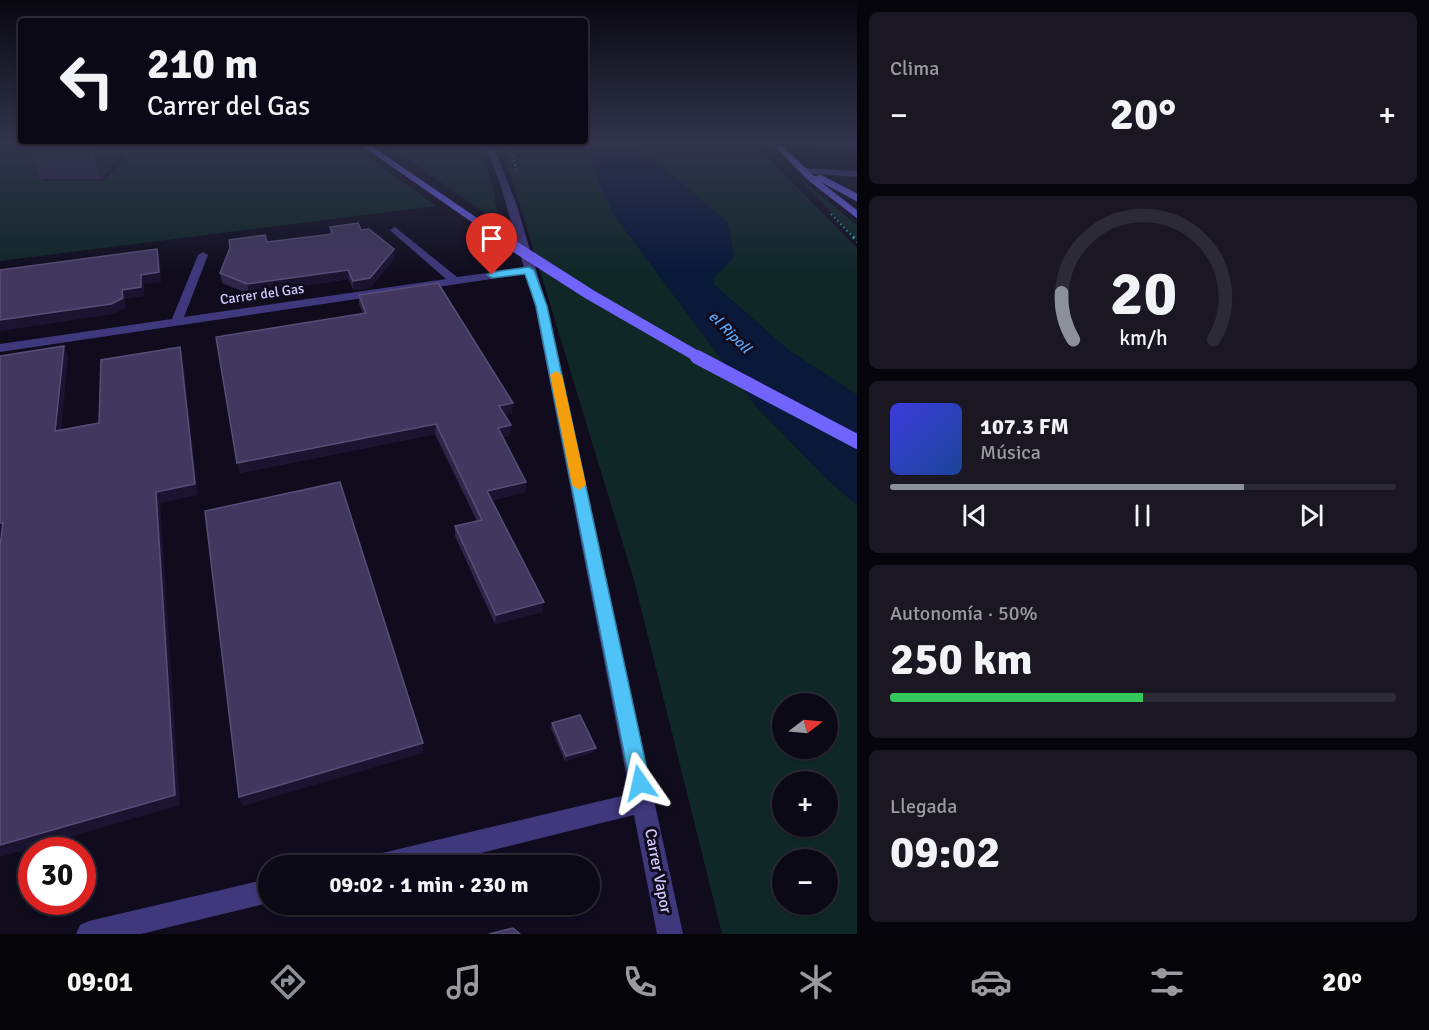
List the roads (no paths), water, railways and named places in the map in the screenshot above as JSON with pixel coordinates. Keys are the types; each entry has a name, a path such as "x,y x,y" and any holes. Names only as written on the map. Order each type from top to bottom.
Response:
{"main road":[{"path":"426,187 503,239 704,360 857,441"},
{"path":"823,187 857,215"},
{"path":"838,187 857,198"}],"street":[{"name":"Carrer Vapor","path":"505,187 544,317 670,934"},
{"path":"847,191 849,187"},
{"path":"395,230 455,280"},
{"path":"177,321 203,255"},
{"name":"Carrer del Gas","path":"0,348 529,270"},
{"path":"424,855 644,802"},
{"path":"89,934 258,893"}],"water":[{"name":"el Ripoll","path":"601,187 685,187 727,222 734,257 714,277 713,284 787,349 857,395 857,505 825,477 757,407 615,216"}]}
